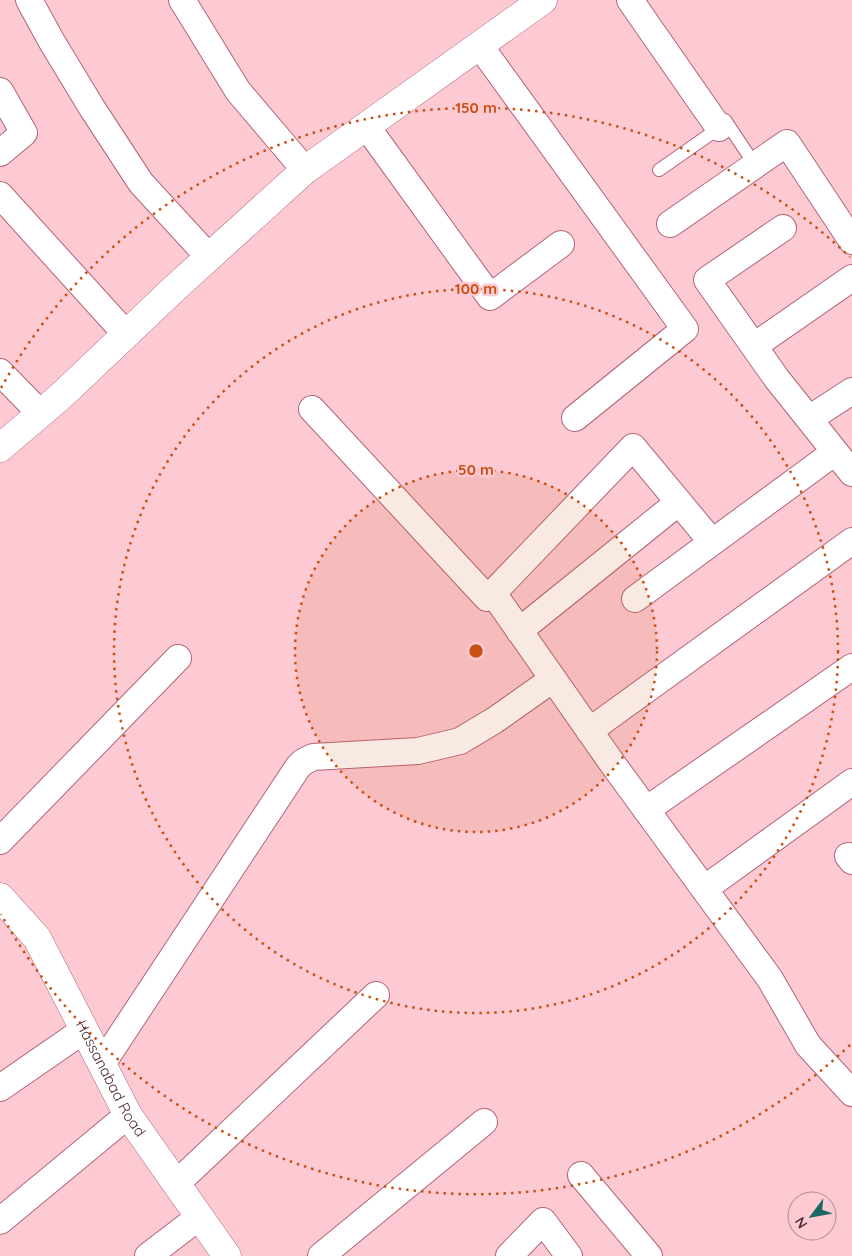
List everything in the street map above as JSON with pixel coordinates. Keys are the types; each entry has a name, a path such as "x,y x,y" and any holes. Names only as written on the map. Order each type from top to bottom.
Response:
{"street":[{"path":"29,0 92,108 141,183 209,257"},
{"path":"0,448 61,396 305,170 543,0"},
{"path":"630,0 719,128"},
{"path":"188,2 238,91 305,170"},
{"path":"480,46 685,329 575,418"},
{"path":"0,91 24,134 0,152"},
{"path":"366,127 490,298 561,244"},
{"path":"670,224 787,142 852,240"},
{"path":"0,195 126,334"},
{"path":"783,228 707,280 777,379 852,473"},
{"path":"754,346 852,278"},
{"path":"0,372 40,413"},
{"path":"809,419 852,391"},
{"path":"312,409 487,598 633,447 712,542"},
{"path":"635,599 835,452"},
{"path":"519,631 678,502"},
{"path":"589,731 852,541"},
{"path":"492,593 589,731 770,979 808,1045 852,1093"},
{"path":"0,841 178,658"},
{"path":"646,810 852,667"},
{"path":"102,1064 302,762 321,756 418,751 460,741 495,720 553,679"},
{"path":"704,889 852,782"},
{"name":"Hassanabad Road","path":"0,898 37,938 128,1115 227,1256"},
{"path":"176,1184 376,995"},
{"path":"0,1088 84,1030"},
{"path":"0,1221 128,1115"},
{"path":"321,1256 484,1122"},
{"path":"581,1175 649,1256"},
{"path":"148,1256 199,1217"},
{"path":"509,1256 543,1221 569,1256"}],"lane":[{"path":"659,170 719,128 725,120 756,165"}]}
